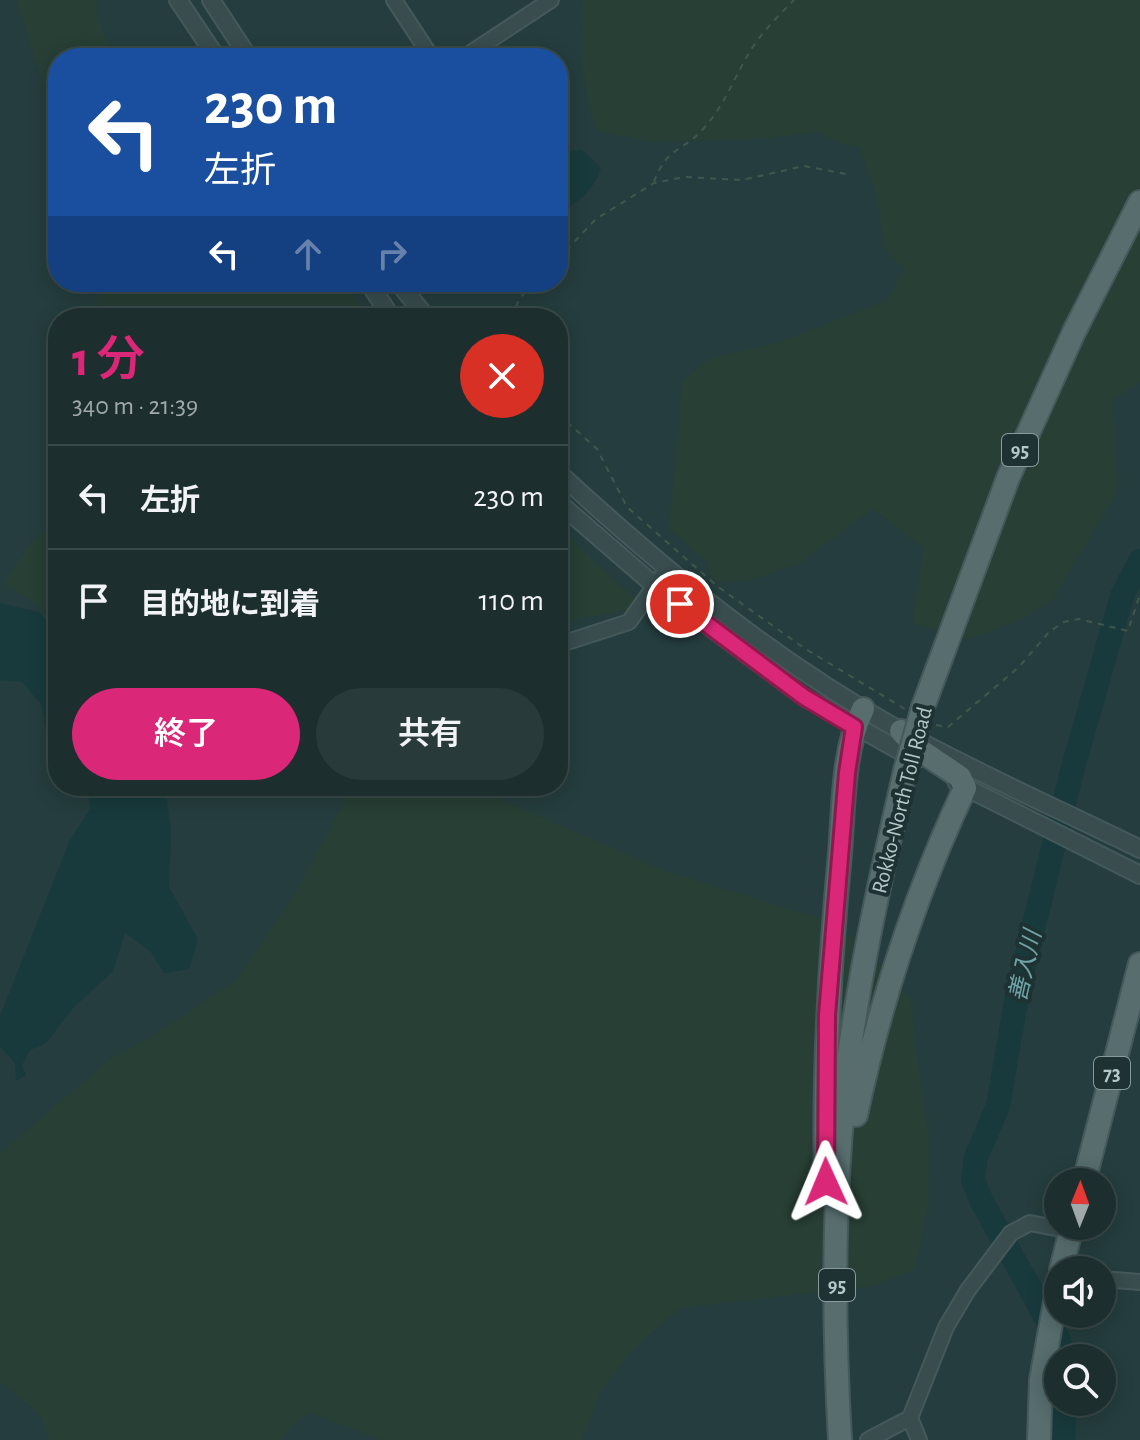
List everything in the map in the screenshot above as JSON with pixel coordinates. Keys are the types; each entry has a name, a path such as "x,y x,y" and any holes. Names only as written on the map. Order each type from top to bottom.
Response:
{"main road":[{"name":"Rokko-North Toll Road","path":"840,1436 836,1362 837,1207 853,1023 916,718 1008,478 1074,332 1140,202"},
{"name":"95","path":"836,1362 828,1268 825,1153 827,1015 847,773 859,718"},
{"path":"916,718 917,748 960,777 965,788"},
{"name":"95","path":"837,1207 879,1015 944,833 965,788"},
{"name":"73","path":"1088,1168 1140,964"},
{"path":"1039,1440 1041,1380 1049,1328"}],"street":[{"path":"178,0 210,48"},
{"path":"211,0 242,48"},
{"path":"394,0 425,48"},
{"path":"478,48 551,0"},
{"path":"406,292 419,308"},
{"path":"568,481 666,570 859,718 965,788 1140,875"},
{"path":"568,511 655,586 804,697 859,718 916,718 1044,802 1140,849"},
{"path":"568,642 629,622 666,570"},
{"path":"868,1440 910,1418 946,1327 968,1290 1011,1233 1030,1223 1044,1225"},
{"path":"1116,1280 1140,1282"},
{"path":"910,1418 919,1440"}],"path":[{"path":"654,183 662,161 702,130 723,104 750,52 778,15 794,0"},
{"path":"568,248 596,219 654,183 685,177 742,180 804,166 846,174"},
{"path":"568,423 597,449 627,507 717,586 877,695 916,718 939,726 948,727 1019,667 1049,632 1064,622 1089,620 1128,631 1140,594"}],"green space":[{"path":"16,0 98,0 98,17 103,32 114,48 48,48 48,100"},
{"path":"582,0 1140,0 1140,382 1113,400 1118,491 1053,600 1021,620 969,639 912,623 923,548 873,509 800,563 751,580 712,583 707,562 669,529 681,382 710,358 777,343 886,301 904,270 884,247 876,194 859,147 840,143 819,132 760,139 651,142 596,131 581,73"},
{"path":"101,292 351,292 364,308 98,308"},
{"path":"48,526 48,614 3,583 26,549"},
{"path":"568,536 644,607 568,621"},
{"path":"347,796 493,796 663,870 825,920 861,942 910,998 929,1143 928,1204 916,1269 872,1286 680,1308 632,1351 602,1390 582,1440 382,1440 310,1413 293,1425 282,1440 50,1440 39,1414 0,1382 0,1153 110,1059 157,1033 236,980 293,897"}],"water":[{"path":"582,150 601,168 590,189 568,206 568,151"},
{"path":"0,603 39,612 48,621 48,739 42,705 22,682 0,680"},
{"path":"89,796 166,796 171,831 169,887 198,939 189,969 164,973 150,951 125,933 113,971 73,1008 46,1043 30,1050 22,1065 26,1075 16,1081 15,1063 0,1047 0,1016 70,840 90,809"}],"waterway":[{"name":"善入川","path":"1060,1344 973,1180 976,1157 998,1106 1018,990 1072,771 1122,596 1140,561"},
{"name":"善入川","path":"1063,1440 1064,1416"}],"route":[{"path":"680,604 804,697 854,727 847,773 827,1015 826,1182"}]}
